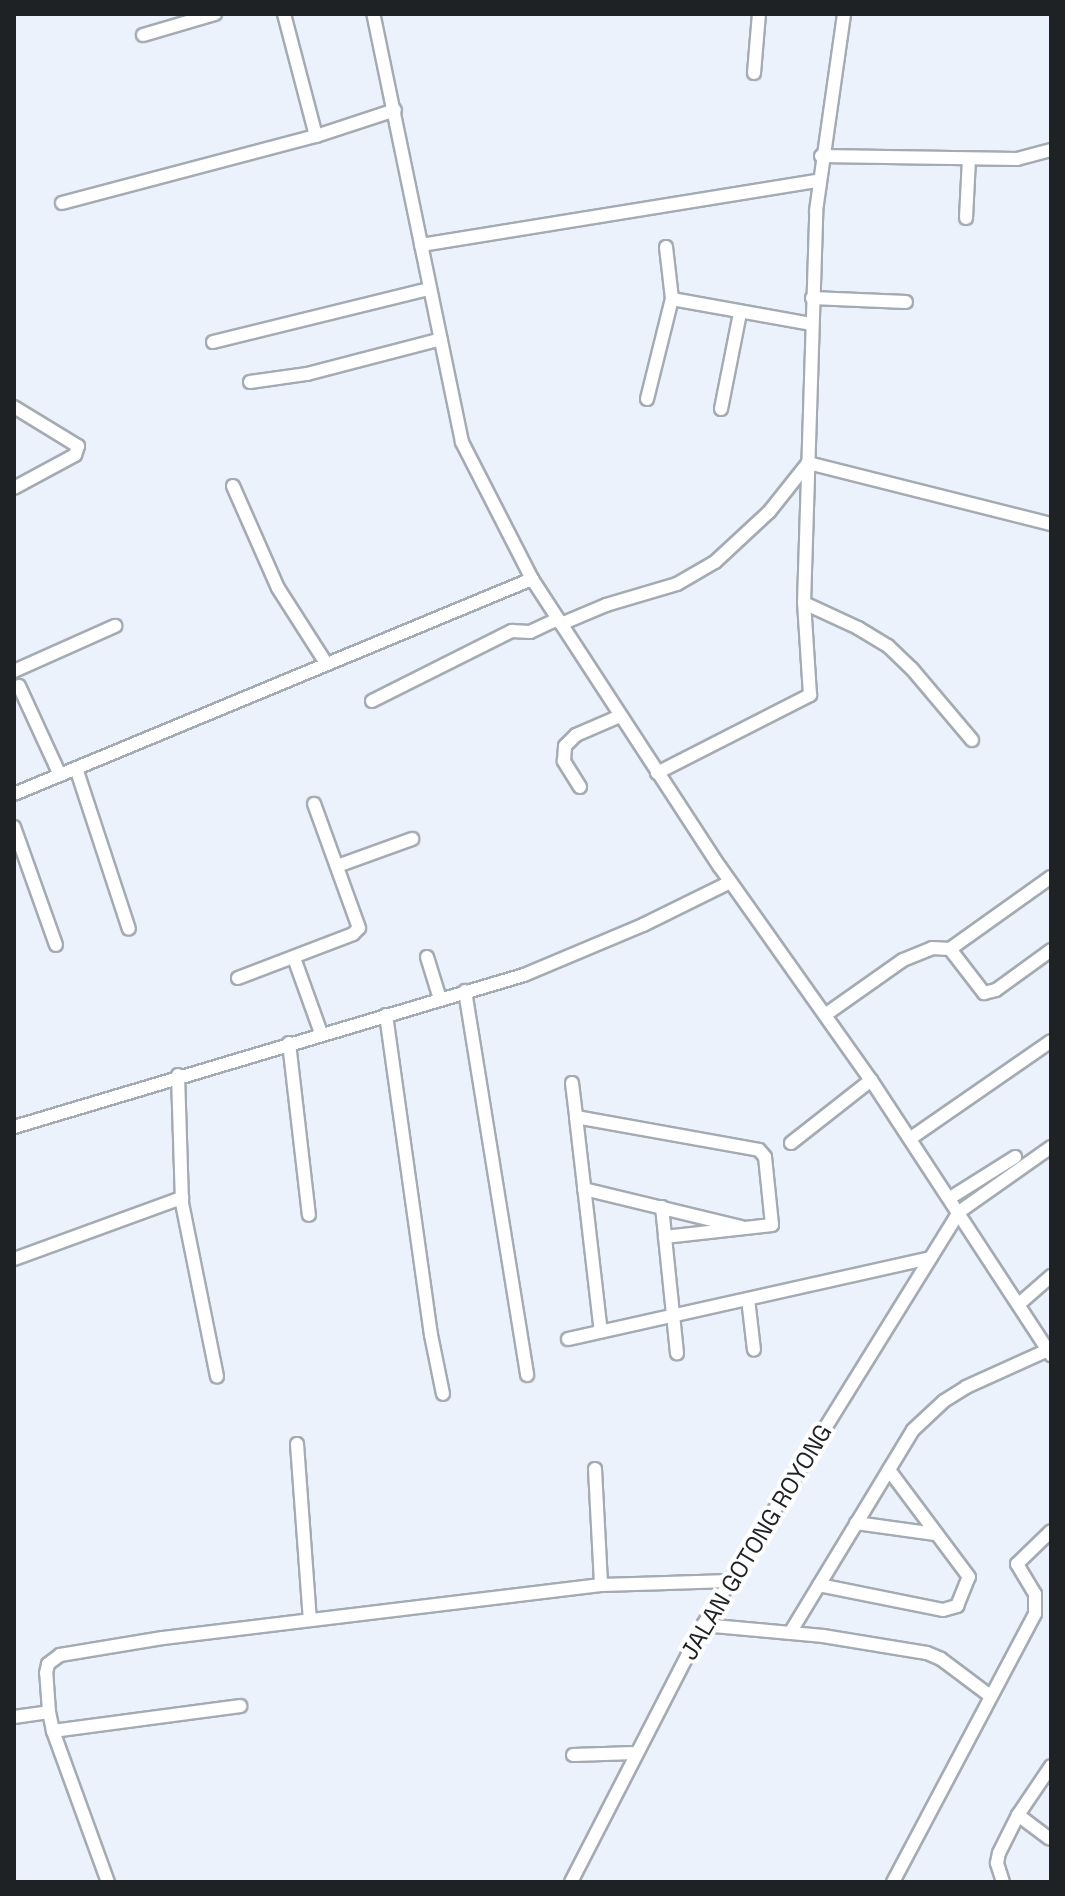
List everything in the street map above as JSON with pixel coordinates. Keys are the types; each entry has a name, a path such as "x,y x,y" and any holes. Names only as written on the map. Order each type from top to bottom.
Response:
{"street":[{"path":"143,35 215,14"},
{"path":"284,14 316,136"},
{"path":"373,14 462,442 532,579 620,716 730,882 911,1138 1049,1353 944,1401 913,1430 790,1633"},
{"path":"754,73 759,14"},
{"path":"657,773 810,695 804,603 812,298 818,181 844,14"},
{"path":"62,203 316,136 395,110"},
{"path":"821,156 1017,159 1051,150"},
{"path":"966,218 969,159"},
{"path":"421,245 818,181"},
{"path":"647,399 672,299 666,247"},
{"path":"213,342 429,289"},
{"path":"812,298 906,302"},
{"path":"672,299 811,324"},
{"path":"721,409 740,313"},
{"path":"250,382 307,374 441,339"},
{"path":"14,407 78,446 75,455 14,488"},
{"path":"372,701 512,631 530,632 677,584 715,562 764,516 808,463"},
{"path":"808,463 1051,524"},
{"path":"233,486 278,588 326,663"},
{"path":"14,794 532,579"},
{"path":"804,603 888,646 912,669 972,740"},
{"path":"14,671 115,626"},
{"path":"19,686 60,775"},
{"path":"580,787 564,761 565,746 576,735 620,716"},
{"path":"76,768 129,929"},
{"path":"238,978 353,934 359,928 314,804"},
{"path":"14,827 56,945"},
{"path":"337,866 412,839"},
{"path":"825,1015 903,960 932,948 950,949 1051,877"},
{"path":"14,1127 178,1075 524,975 643,925 730,882"},
{"path":"950,949 984,993 996,990 1051,950"},
{"path":"427,957 440,999"},
{"path":"294,958 321,1033"},
{"path":"465,991 527,1375"},
{"path":"386,1015 431,1335 443,1394"},
{"path":"911,1138 1051,1041"},
{"path":"289,1043 309,1215"},
{"path":"178,1075 182,1198 217,1376"},
{"path":"791,1143 871,1080"},
{"path":"572,1083 601,1332"},
{"path":"576,1117 759,1150 766,1162 774,1222 768,1228 665,1237"},
{"path":"959,1212 1051,1147"},
{"path":"950,1198 1015,1157"},
{"path":"584,1189 751,1230"},
{"path":"14,1259 182,1198"},
{"path":"662,1207 677,1353"},
{"name":"JALAN GOTONG ROYONG","path":"571,1882 703,1625 959,1212"},
{"path":"568,1339 930,1258"},
{"path":"1019,1304 1051,1276"},
{"path":"748,1299 754,1350"},
{"path":"297,1444 310,1620"},
{"path":"595,1469 601,1585"},
{"path":"819,1585 953,1610 970,1579 889,1470"},
{"path":"856,1523 935,1534"},
{"path":"893,1882 989,1695 1035,1614 1035,1594 1017,1564 1051,1531"},
{"path":"108,1882 53,1731 46,1673 48,1664 60,1655 163,1638 601,1585 730,1581"},
{"path":"703,1625 790,1633 927,1653 941,1659 989,1695"},
{"path":"53,1731 240,1706"},
{"path":"14,1717 49,1712"},
{"path":"573,1755 635,1753"},
{"path":"1003,1882 997,1863 999,1853 1018,1815 1051,1766"},
{"path":"1018,1815 1049,1838"}]}
